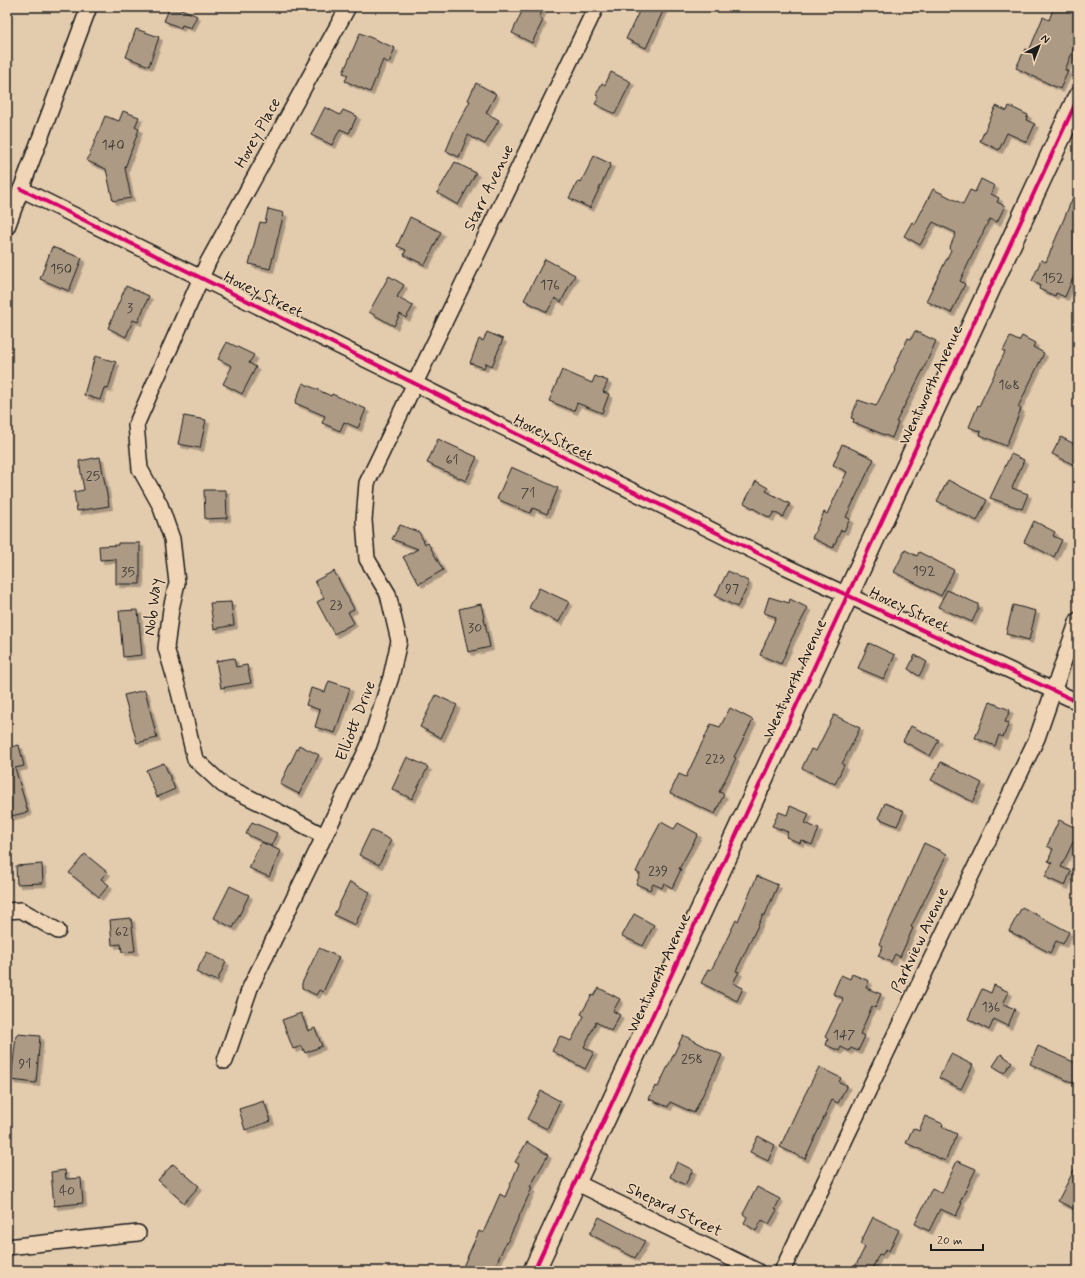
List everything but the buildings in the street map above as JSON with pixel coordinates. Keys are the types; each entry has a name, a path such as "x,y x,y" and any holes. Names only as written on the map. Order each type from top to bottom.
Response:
{"street":[{"path":"7,227 89,7"},
{"name":"Hovey Place","path":"201,277 348,7"},
{"name":"Starr Avenue","path":"415,384 596,7"},
{"name":"Wentworth Avenue","path":"534,1271 1078,98"},
{"name":"Hovey Street","path":"21,189 780,564 1078,702"},
{"name":"Nob Way","path":"201,277 136,425 140,469 160,505 172,539 177,582 171,609 166,648 179,692 195,760 223,784 324,836"},
{"name":"Elliott Drive","path":"225,1061 250,988 370,745 391,677 399,641 388,594 367,559 364,520 367,483 415,384"},
{"name":"Parkview Avenue","path":"782,1271 1037,738 1078,620"},
{"path":"7,911 21,910 58,931"},
{"name":"Shepard Street","path":"575,1182 757,1271"},
{"path":"7,1248 138,1234"}],"cycle path":[{"path":"534,1271 1078,98"},
{"path":"21,189 780,564 1078,702"}]}
